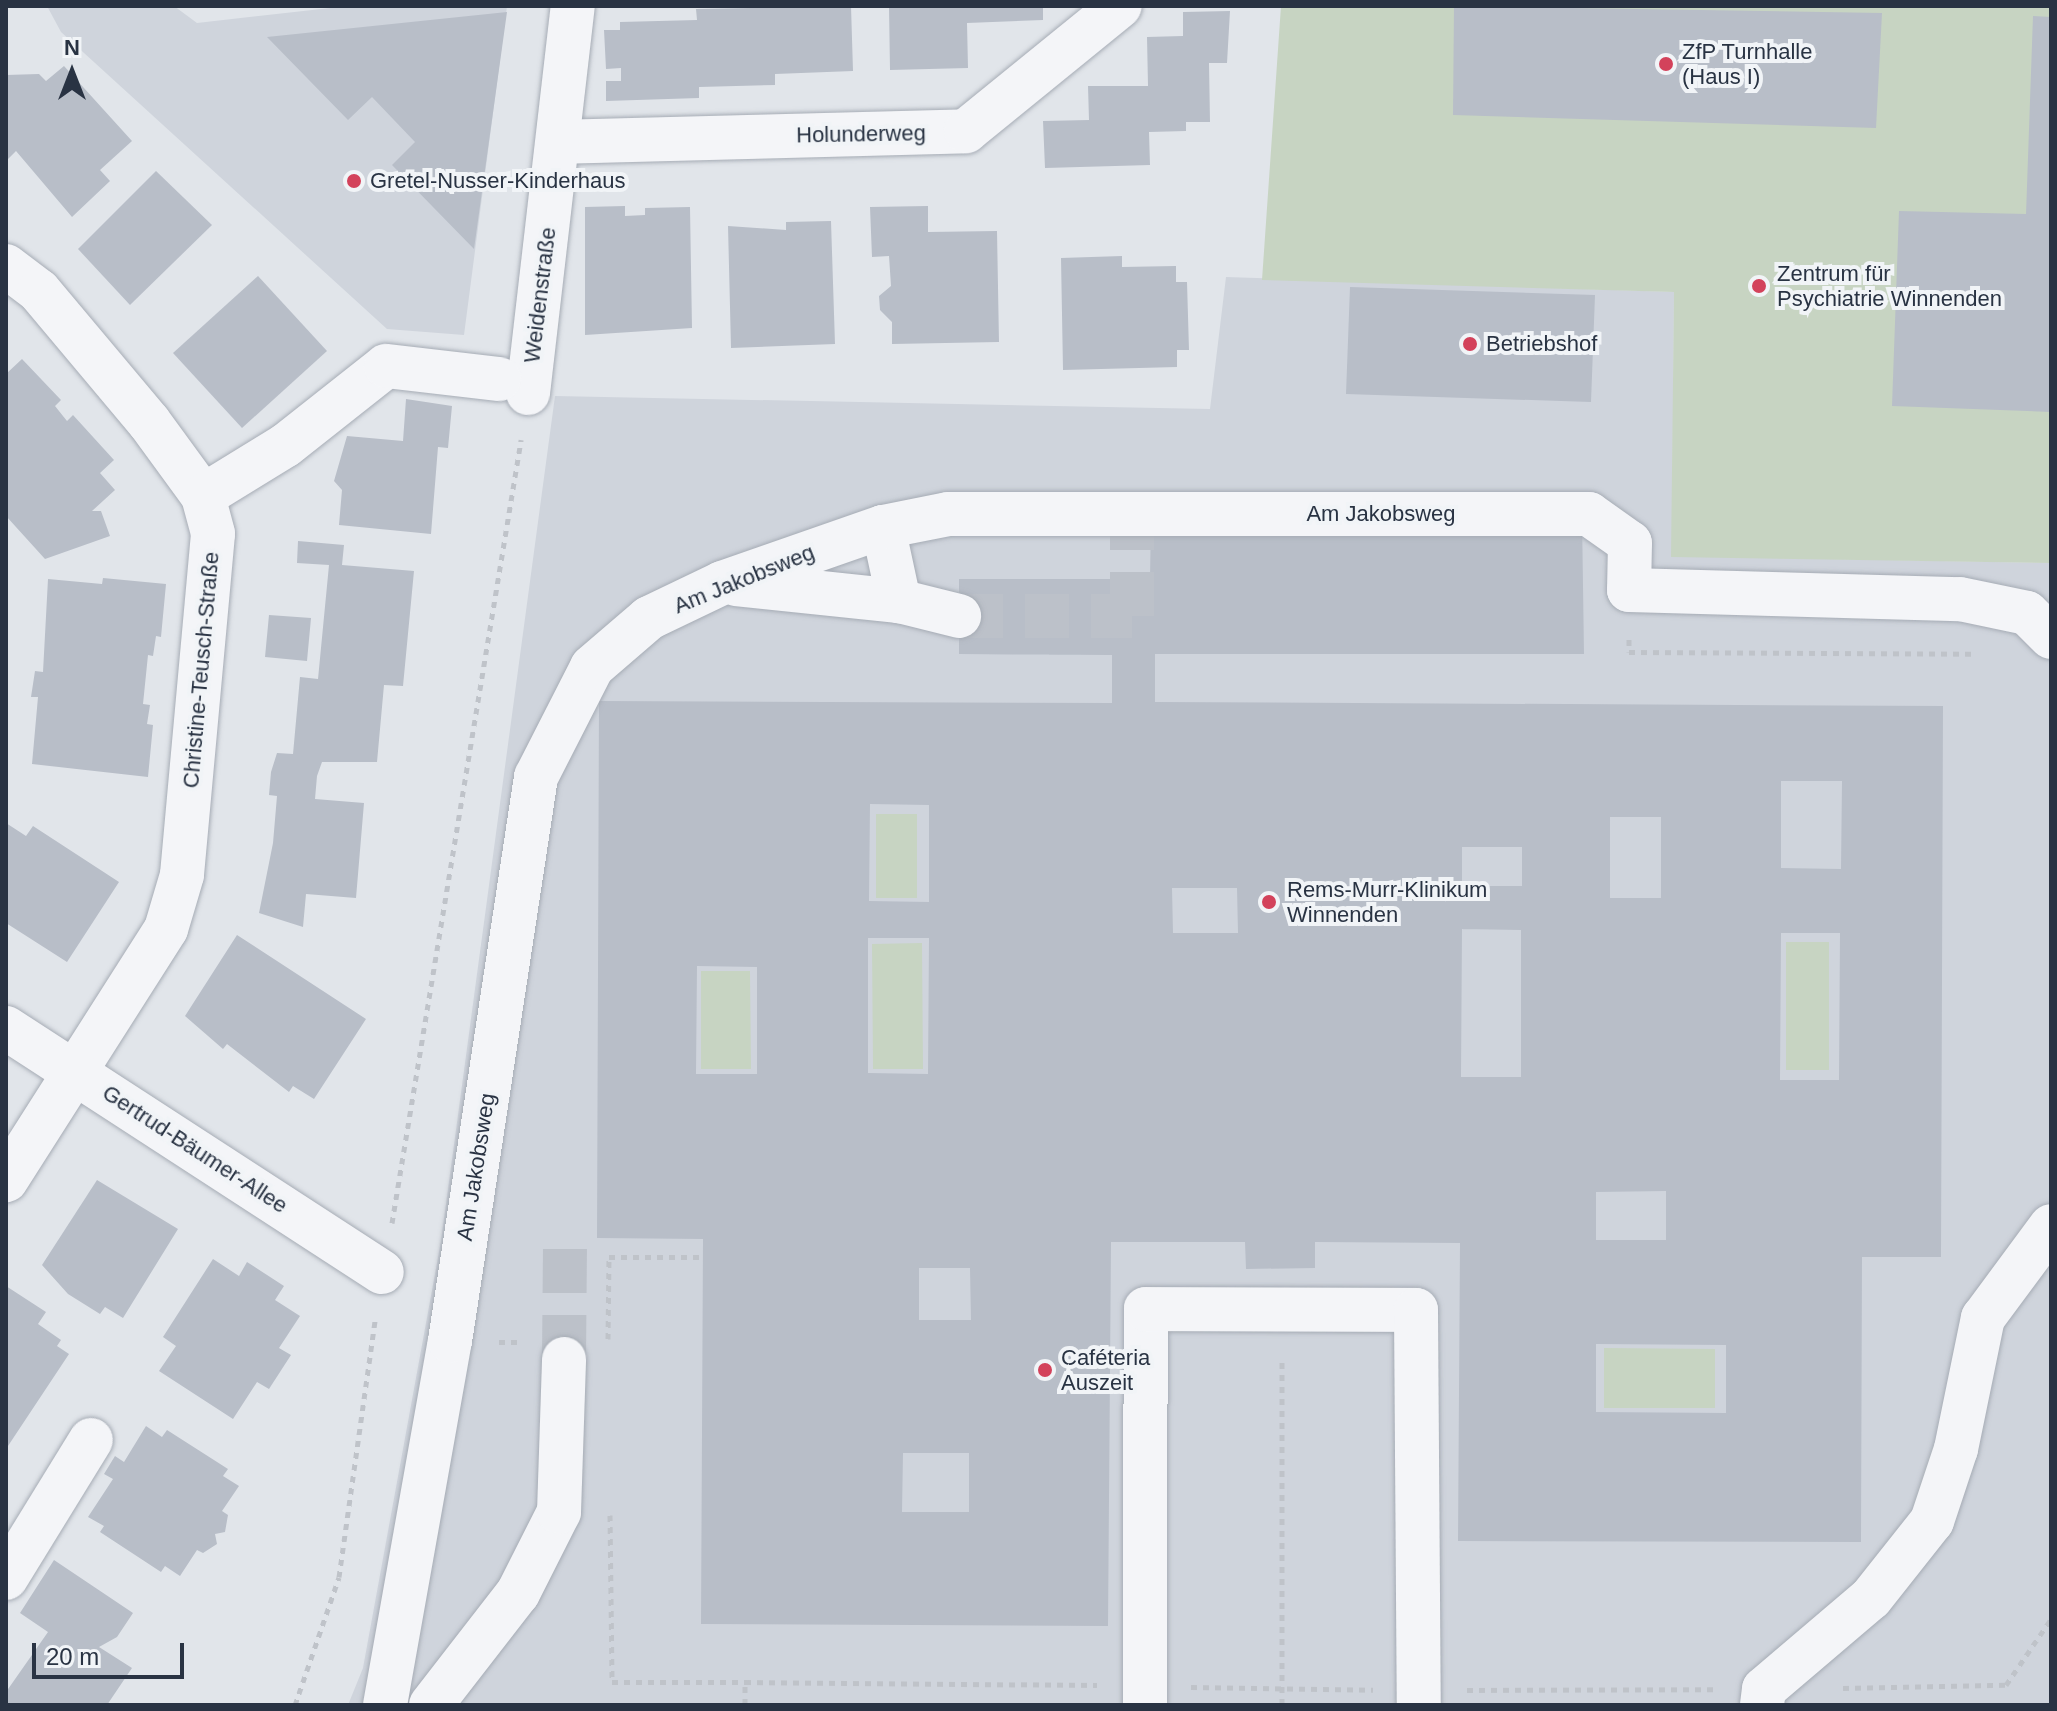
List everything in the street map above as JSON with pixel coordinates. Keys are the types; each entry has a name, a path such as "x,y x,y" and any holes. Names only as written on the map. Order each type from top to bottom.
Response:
{"street":[{"name":"Weidenstraße","path":"203,496 286,445 386,366 514,386 558,142 573,6"},
{"name":"Holunderweg","path":"558,142 966,131 1120,6"},
{"name":"Christine-Teusch-Straße","path":"6,266 39,291 203,496 213,534 182,875 166,929 6,1180"},
{"name":"Am Jakobsweg","path":"385,1705 450,1341 536,777 592,667 649,618 722,583 883,527 948,514 1589,514 1630,543 1629,590"},
{"path":"883,527 899,601"},
{"path":"722,583 899,601 959,616"},
{"path":"1629,590 1960,599 2027,613 2051,637"},
{"name":"Gertrud-Bäumer-Allee","path":"6,1028 382,1272"},
{"path":"1762,1705 1764,1689 1871,1598 1932,1521 1956,1449 1983,1318 2051,1226"},
{"path":"1145,1696 1146,1309 1416,1310 1418,1698"},
{"path":"431,1705 518,1593 559,1512 564,1359"},
{"path":"6,1578 91,1440"}],"path":[{"path":"295,1705 339,1577 514,386"},
{"path":"1629,590 1629,652 1989,654"},
{"path":"608,1344 609,1257 703,1257"},
{"path":"1282,1310 1282,1705"},
{"path":"2006,1685 2051,1619"},
{"path":"745,1705 745,1682 1145,1696 1282,1688 1418,1698"}],"shaded area":[{"name":"Gretel-Nusser-Kinderhaus","path":"47,6 174,6 197,23 348,6 507,6 464,335 387,329 61,32"},
{"name":"Rems-Murr-Klinikum Winnenden","path":"1226,277 1674,292 1672,556 2051,563 2051,1705 348,1705 363,1668 441,1241 555,396 1210,409"}],"green space":[{"name":"Zentrum für Psychiatrie Winnenden","path":"1281,6 2051,6 2051,563 1671,557 1674,292 1262,280"},
{"path":"876,814 917,814 917,898 876,898"},
{"path":"1786,942 1829,942 1829,1070 1786,1070"},
{"path":"922,943 923,1069 873,1069 872,944"},
{"path":"701,971 750,971 751,1069 701,1069"},
{"path":"1604,1348 1715,1349 1715,1408 1604,1408"}],"building":[{"path":"851,6 853,71 775,74 775,85 699,87 699,98 606,101 606,81 621,81 621,68 606,69 604,30 620,30 620,22 697,20 696,9"},
{"path":"889,6 1043,6 1043,20 967,23 968,68 890,70"},
{"name":"ZfP Turnhalle (Haus I)","path":"1454,6 1882,13 1876,128 1453,115"},
{"path":"1230,11 1227,63 1209,63 1210,122 1186,122 1186,131 1149,132 1150,165 1045,168 1043,121 1089,120 1088,86 1148,86 1147,37 1183,36 1183,12"},
{"path":"507,12 474,249 392,165 415,142 372,97 348,120 267,37"},
{"path":"2033,16 2051,17 2051,412 1892,406 1899,211 2026,214"},
{"path":"64,66 132,141 100,170 110,181 72,217 16,151 6,161 6,75 39,74 46,81"},
{"path":"156,171 212,225 130,305 78,249"},
{"path":"625,206 625,216 645,215 645,208 690,207 692,328 585,335 585,207"},
{"path":"928,206 928,232 997,231 999,342 892,344 892,322 880,310 879,296 891,286 889,256 872,257 870,207"},
{"path":"831,221 835,344 731,348 728,226 786,230 786,222"},
{"path":"1122,256 1122,267 1176,266 1176,282 1187,282 1189,350 1177,350 1177,367 1063,370 1061,258"},
{"path":"258,276 327,351 242,428 173,353"},
{"name":"Betriebshof","path":"1350,287 1595,295 1591,402 1346,394"},
{"path":"22,359 61,400 55,406 67,421 73,415 114,460 100,473 115,490 92,511 101,511 110,536 45,559 6,516 6,374"},
{"path":"406,399 452,406 448,448 438,447 431,534 339,525 342,490 334,481 347,436 403,441"},
{"name":"Rems-Murr-Klinikum Winnenden","path":"1151,517 1582,517 1584,654 1155,654 1155,702 1943,706 1941,1257 1862,1257 1861,1542 1458,1541 1460,1243 1315,1242 1315,1268 1246,1269 1245,1242 1111,1242 1108,1626 701,1624 703,1239 597,1238 599,701 1112,703 1112,655 959,654 959,579 1150,579","holes":["1781,781 1842,781 1841,869 1781,868","870,804 929,805 929,902 869,901","1610,817 1661,817 1661,898 1610,898","1462,847 1522,847 1522,886 1462,886","1172,888 1237,888 1238,933 1173,933","1462,929 1521,930 1521,1077 1461,1077","1781,933 1840,933 1839,1080 1780,1080","868,938 929,938 928,1074 868,1073","697,966 757,967 757,1074 696,1074","1666,1191 1666,1240 1596,1240 1596,1192","919,1268 970,1268 971,1320 919,1320","1596,1344 1726,1345 1726,1413 1596,1412","903,1453 969,1453 969,1512 902,1512"]},
{"path":"298,541 344,545 342,565 414,571 403,686 384,685 377,762 322,762 317,776 315,799 364,803 356,898 306,894 303,927 259,913 273,843 277,796 269,795 271,772 277,753 293,754 300,677 318,679 329,565 297,563"},
{"path":"103,578 166,584 161,637 156,636 153,656 148,655 143,704 150,705 147,724 153,725 148,777 32,764 38,697 31,697 35,671 43,672 48,579 102,584"},
{"path":"269,615 311,618 307,661 265,657"},
{"path":"6,823 26,836 33,826 119,882 67,962 6,923"},
{"path":"237,935 366,1019 314,1099 293,1086 289,1092 227,1044 223,1049 185,1016"},
{"path":"97,1180 178,1229 123,1318 105,1307 100,1314 68,1294 42,1265"},
{"path":"213,1259 239,1276 247,1262 284,1286 275,1300 300,1316 279,1348 291,1355 269,1389 257,1382 233,1419 159,1371 176,1346 163,1337"},
{"path":"6,1286 46,1312 38,1324 61,1340 57,1346 69,1354 6,1449"},
{"path":"146,1426 162,1437 167,1430 228,1469 223,1476 239,1486 222,1511 228,1515 225,1532 215,1534 217,1544 203,1553 197,1550 180,1576 165,1566 161,1572 100,1532 104,1526 88,1517 113,1479 104,1474 115,1456 124,1462"},
{"path":"54,1560 133,1613 117,1637 99,1647 132,1668 107,1705 6,1705 6,1692 48,1632 20,1613"}],"tunnel":[{"path":"959,616 1132,616 1132,514"},
{"path":"564,1359 565,1240"}],"place":[{"name":"ZfP Turnhalle (Haus I)","path":"1666,64"},
{"name":"Gretel-Nusser-Kinderhaus","path":"354,181"},
{"name":"Zentrum für Psychiatrie Winnenden","path":"1759,286"},
{"name":"Betriebshof","path":"1470,344"},
{"name":"Rems-Murr-Klinikum Winnenden","path":"1269,902"},
{"name":"Caféteria Auszeit","path":"1045,1370"}]}
